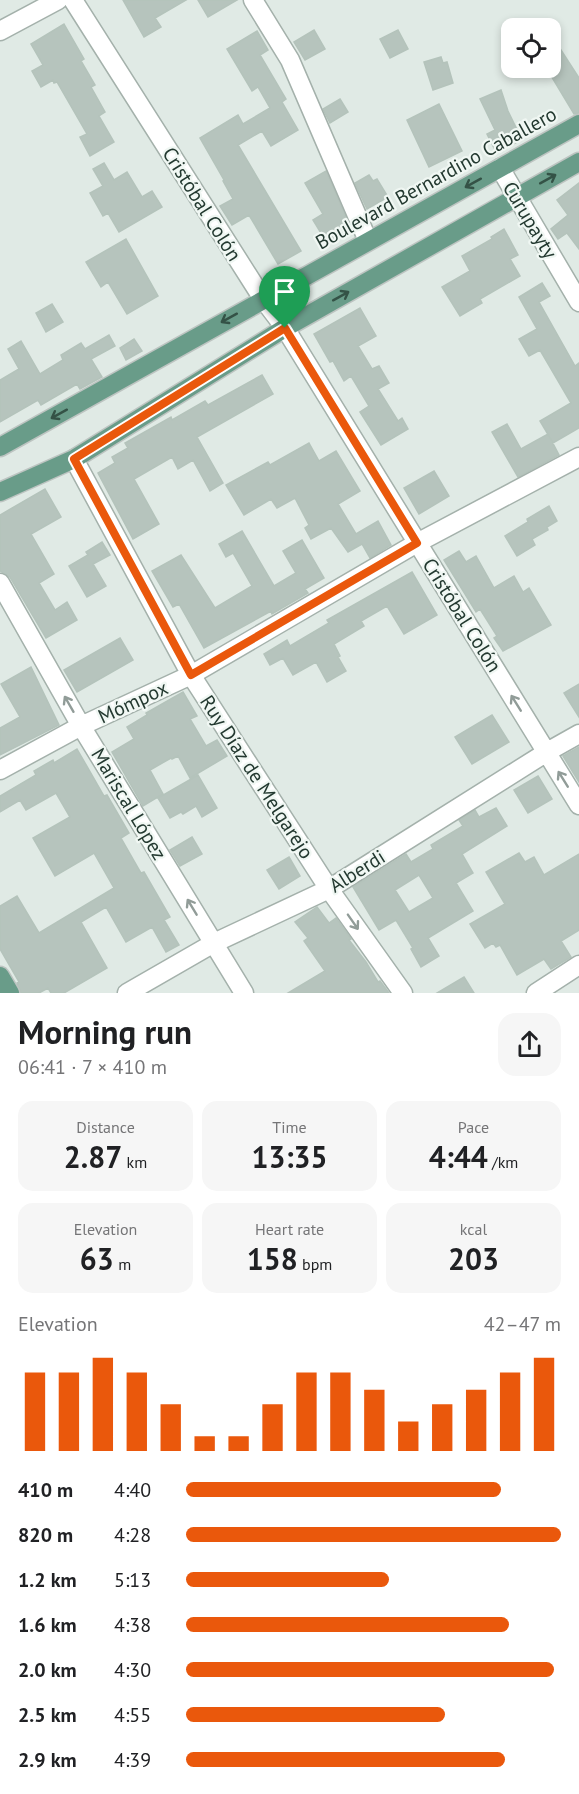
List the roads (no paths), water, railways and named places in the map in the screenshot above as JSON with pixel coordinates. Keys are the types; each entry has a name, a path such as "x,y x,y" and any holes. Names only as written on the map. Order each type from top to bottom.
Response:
{"main road":[{"name":"Boulevard Bernardino Caballero","path":"0,447 579,124"},
{"path":"0,492 74,459 285,328 579,162"},
{"path":"0,976 10,993"}],"street":[{"path":"0,31 58,0"},
{"name":"Cristóbal Colón","path":"73,0 263,299 285,328 579,805"},
{"path":"253,0 290,60 368,241"},
{"name":"Curupayty","path":"500,168 579,303"},
{"name":"Mómpox","path":"0,770 81,726 191,675 417,543 579,457"},
{"name":"Ruy Díaz de Melgarejo","path":"74,459 191,675 330,889 403,993"},
{"name":"Mariscal López","path":"0,583 81,726 244,993"},
{"name":"Alberdi","path":"127,993 214,943 330,889 579,734"},
{"path":"536,993 579,965"}]}
